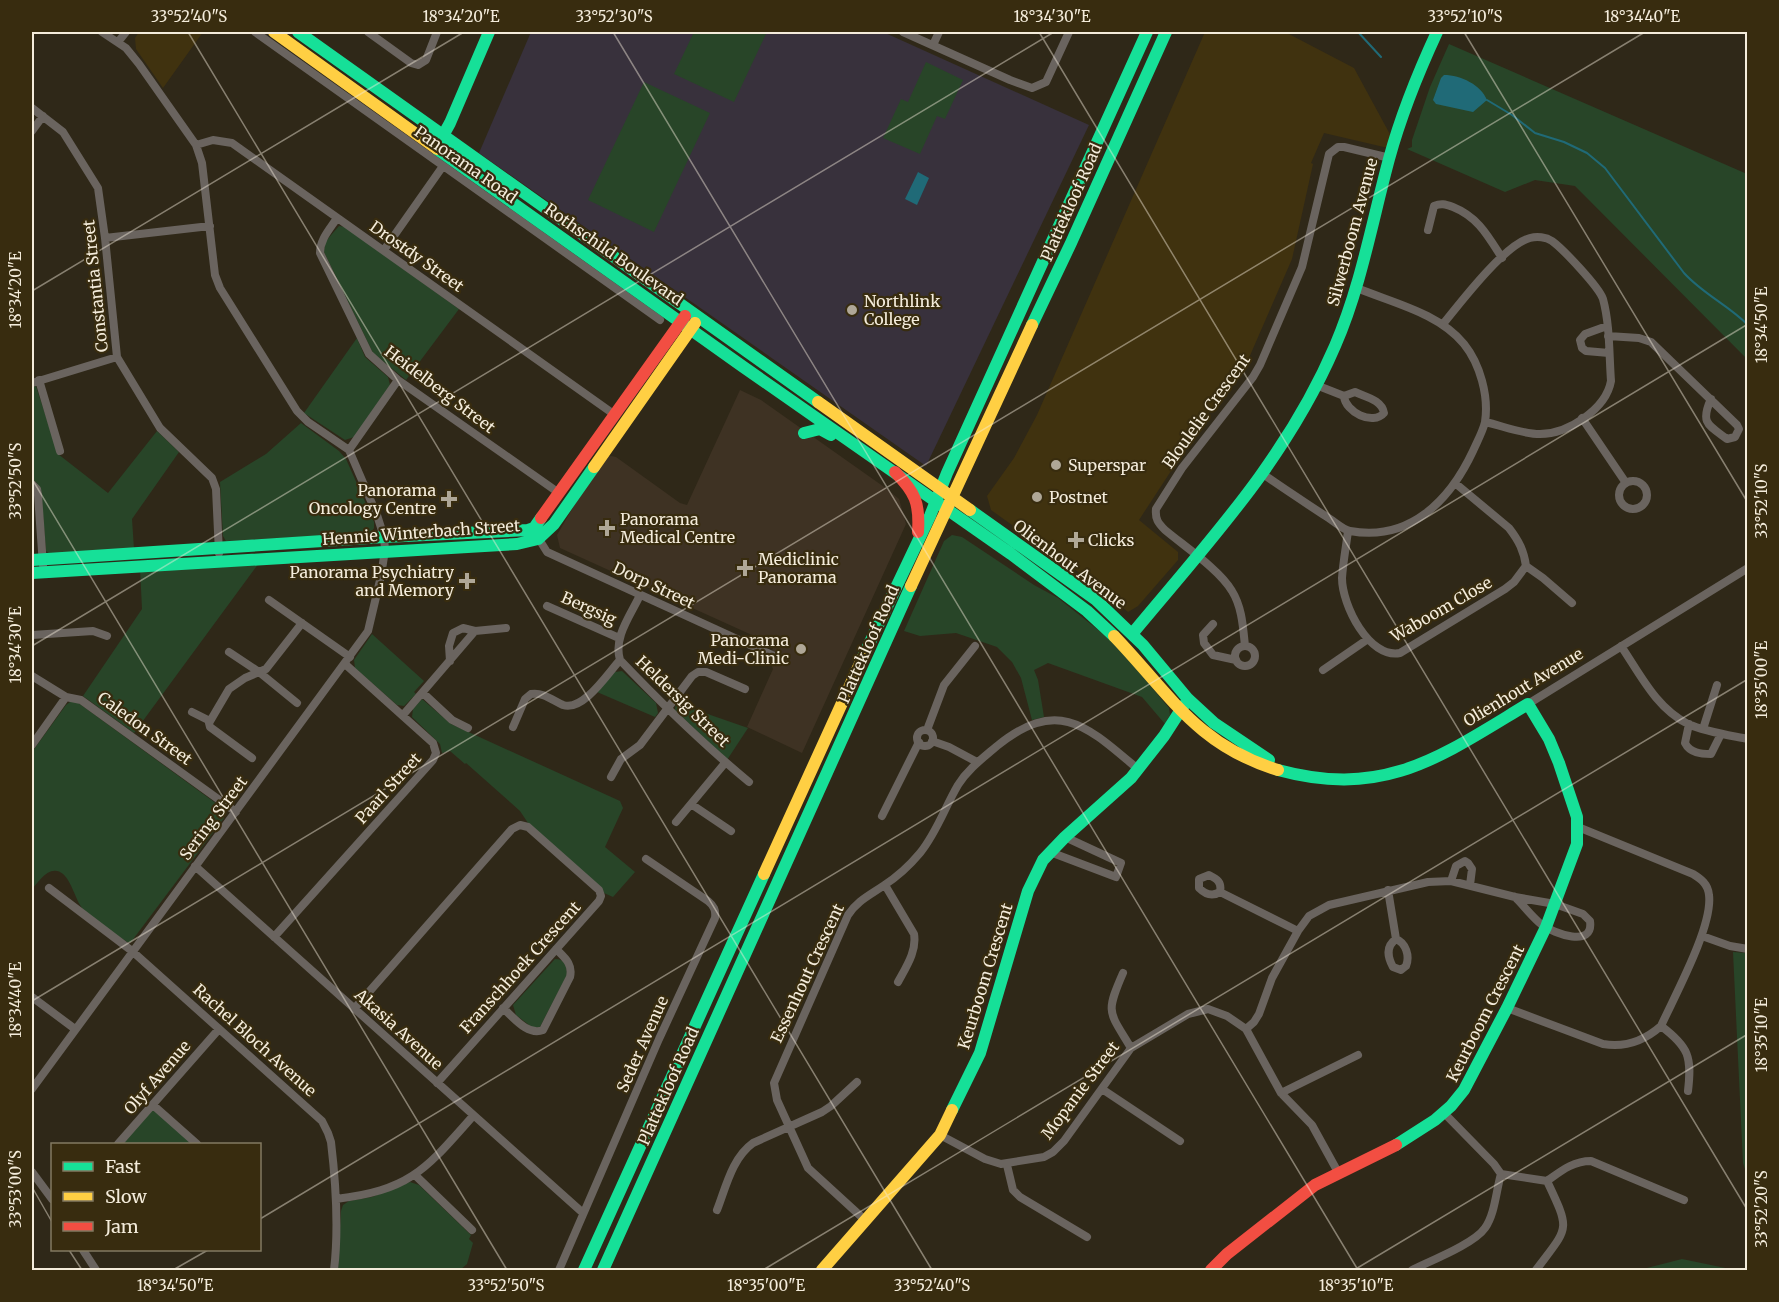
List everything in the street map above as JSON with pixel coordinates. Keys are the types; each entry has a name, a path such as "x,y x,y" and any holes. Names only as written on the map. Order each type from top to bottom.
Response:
{"street":[{"path":"102,32 118,42 139,64 196,145 202,163 215,275 224,295 302,417 349,450 398,380"},
{"path":"118,42 126,32"},
{"name":"Panorama Road","path":"255,32 660,320"},
{"name":"Rothschild Boulevard","path":"274,32 869,455 895,472 939,495"},
{"name":"Rothschild Boulevard","path":"298,32 694,313 939,495"},
{"path":"368,32 411,63 418,65 426,60 437,32"},
{"path":"436,147 444,134 489,32"},
{"path":"903,32 1027,87 1036,88 1046,82 1069,32"},
{"path":"933,45 939,32"},
{"name":"Plattekloof Road","path":"584,1270 939,495 1147,32"},
{"name":"Plattekloof Road","path":"603,1270 992,408 1071,243 1166,32"},
{"name":"Silwerboom Avenue","path":"1132,634 1263,474 1290,433 1316,385 1357,288 1390,158 1408,99 1437,32"},
{"name":"Constantia Street","path":"32,108 63,132 96,183 105,238 117,357 160,428 212,478 216,489 220,555"},
{"path":"32,131 43,116"},
{"name":"Drostdy Street","path":"196,145 213,140 232,143 615,415"},
{"name":"Bloulelie Crescent","path":"1197,557 1158,522 1156,509 1182,468 1253,377 1260,364 1302,267 1329,154 1338,147 1344,147 1390,158"},
{"path":"384,250 443,166"},
{"path":"1428,230 1434,206 1443,204 1456,208 1476,220 1502,258"},
{"name":"Heidelberg Street","path":"337,218 320,245 320,253 369,354 398,380 560,493"},
{"path":"105,238 210,226"},
{"path":"1443,324 1502,258 1516,246 1532,237 1552,241 1603,298 1608,336 1609,388 1601,402 1582,418 1561,430 1541,434 1485,422"},
{"path":"1263,474 1348,531 1378,532 1395,530 1409,524 1437,505 1455,483 1469,460 1485,422 1484,396 1478,368 1463,344 1443,324 1357,288"},
{"name":"Hennie Winterbach Street","path":"37,566 220,555 516,544 554,524 694,313"},
{"name":"Hennie Winterbach Street","path":"536,533 560,493 615,415 686,325"},
{"path":"1607,326 1585,334 1580,344 1586,351 1609,353"},
{"path":"1608,336 1639,338 1651,342 1711,399 1737,425 1735,437 1727,439 1706,421 1705,412 1711,399"},
{"path":"60,451 35,382 117,357"},
{"path":"1316,385 1344,396"},
{"path":"1582,418 1626,483"},
{"path":"804,433 820,429 853,449 869,455"},
{"name":"Sering Street","path":"32,1089 370,627 381,576 385,550 384,537 349,450"},
{"path":"895,472 911,489 918,502 920,511 917,543"},
{"path":"1455,483 1509,528 1523,547 1526,566 1544,578 1572,603"},
{"path":"32,484 37,489 38,495 37,566"},
{"path":"939,495 951,503"},
{"name":"Olienhout Avenue","path":"951,503 1070,580 1115,617 1158,662 1188,699 1214,723 1262,757 1299,776"},
{"name":"Olienhout Avenue","path":"951,503 1080,604 1104,627 1181,712 1208,735 1232,750 1276,770 1309,779 1353,782 1377,779 1398,774 1444,754 1528,705 1748,568"},
{"name":"Hennie Winterbach Street","path":"220,555 384,537 524,531 536,533"},
{"name":"Waboom Close","path":"1348,531 1342,578 1344,592 1355,620 1368,639 1385,653 1400,652 1505,589 1514,582 1526,566"},
{"name":"Dorp Street","path":"536,533 547,552 774,656"},
{"path":"1197,557 1218,574 1233,592 1242,618 1245,646"},
{"name":"Heldersig Street","path":"640,595 619,638 617,651 620,660 666,708 748,782"},
{"name":"Paarl Street","path":"269,600 302,623 347,660 433,743 436,749 435,757 274,938"},
{"name":"Bergsig","path":"547,606 619,638"},
{"path":"1115,617 1125,620 1137,619 1155,608"},
{"path":"1155,608 1144,630 1144,637 1158,662"},
{"path":"252,758 210,727 210,721 229,689 271,664 302,623"},
{"path":"1213,624 1203,635 1204,643 1213,655 1236,660 1244,667 1253,663 1255,654 1251,648 1245,646 1236,651 1236,660"},
{"path":"1104,627 1119,633 1132,634 1136,649 1154,681"},
{"path":"450,661 449,646 453,633 463,628 475,631 506,628"},
{"path":"32,635 93,631 107,636"},
{"path":"403,715 475,631"},
{"path":"1323,670 1368,639"},
{"path":"927,730 944,685 975,646"},
{"path":"1621,646 1654,696 1665,708 1689,724 1721,734 1748,739"},
{"path":"229,652 259,672 297,703"},
{"path":"513,727 525,699 531,694 539,694 565,705 575,706 590,694 620,660"},
{"path":"611,777 621,759 640,745 666,708 692,676 698,672 706,672 745,689"},
{"name":"Caledon Street","path":"32,676 66,697 81,700 236,812"},
{"path":"1703,729 1717,685"},
{"path":"423,693 452,720 468,728"},
{"path":"32,745 66,697"},
{"name":"Keurboom Crescent","path":"822,1270 940,1135 980,1053 1035,874 1050,852 1138,770 1188,699"},
{"name":"Keurboom Crescent","path":"1211,1270 1227,1254 1301,1195 1427,1127 1444,1113 1464,1090 1546,927 1577,844 1578,826 1574,806 1554,750 1543,726 1528,705"},
{"path":"192,712 210,721"},
{"name":"Essenhout Crescent","path":"866,1221 808,1168 775,1091 776,1075 848,915 861,900 885,885 921,852 940,822 959,784 977,762 1020,729 1037,722 1056,721 1078,725 1088,729 1138,770"},
{"path":"1689,724 1685,743 1695,752 1711,754 1721,734"},
{"path":"927,730 933,737 932,741"},
{"path":"882,816 919,742 918,735 927,730"},
{"path":"919,742 926,746 932,741"},
{"path":"932,741 977,762"},
{"name":"Heldersig Street","path":"676,822 725,763"},
{"path":"691,804 731,831"},
{"name":"Franschhoek Crescent","path":"354,1008 517,826 528,827 599,890 601,896 599,901 437,1083"},
{"path":"1507,1008 1603,1044 1618,1047 1640,1040 1661,1026 1702,936 1710,896 1702,879 1578,826"},
{"path":"1050,852 1116,877 1121,863 1065,837"},
{"name":"Seder Avenue","path":"559,1270 715,918 714,906 646,859"},
{"path":"1451,881 1455,866 1465,861 1472,869 1470,885"},
{"name":"Akasia Avenue","path":"195,866 583,1213"},
{"path":"1246,1029 1259,1014 1272,978 1309,916 1318,909 1342,900 1428,882 1451,881 1515,897 1555,904 1587,916 1590,921 1589,930 1586,935 1578,938 1546,927 1540,924 1515,897"},
{"path":"885,885 916,941 898,982"},
{"name":"Rachel Bloch Avenue","path":"49,888 132,951 322,1122 330,1142 336,1198 334,1270"},
{"path":"1388,890 1396,939"},
{"path":"1220,892 1298,931"},
{"path":"1702,936 1730,946 1748,949"},
{"path":"503,1008 531,1031 537,1033 543,1030 572,970 570,964 556,949"},
{"path":"1123,974 1111,1000 1110,1009 1131,1048"},
{"path":"32,997 75,1029"},
{"name":"Mopanie Street","path":"1007,1165 1034,1160 1053,1152 1064,1141 1131,1048 1188,1014 1198,1010 1208,1010 1218,1012 1238,1022 1246,1029 1281,1093 1312,1125 1339,1174"},
{"path":"1661,1026 1677,1038 1685,1048 1691,1070 1688,1091"},
{"name":"Olyf Avenue","path":"119,1143 219,1029"},
{"path":"1281,1093 1358,1055"},
{"path":"717,1210 738,1158 744,1149 831,1107 857,1082"},
{"path":"1102,1089 1180,1141"},
{"path":"153,1105 196,1143"},
{"path":"1444,1113 1489,1158 1501,1174 1547,1181 1580,1161 1591,1161 1684,1200"},
{"path":"336,1198 380,1191 415,1175 435,1158 473,1116"},
{"path":"940,1135 993,1163 1007,1165 1013,1190 1020,1197 1088,1237"},
{"path":"32,1172 51,1198"},
{"path":"1412,1270 1468,1242 1485,1228 1501,1174"},
{"path":"415,1175 472,1230"},
{"path":"1536,1270 1558,1240 1565,1224 1547,1181"},
{"path":"84,1251 96,1270"}],"shaded area":[{"path":"139,32 203,32 163,88 136,49 135,38"},
{"name":"Northlink College","path":"531,32 883,32 1089,125 926,466 479,153"},
{"path":"1205,32 1285,32 1354,68 1392,138 1388,148 1324,133 1311,163 1313,164 1292,259 1245,367 1212,408 1139,520 1178,552 1178,560 1138,606 1128,612 1102,590 1094,578 1088,579 991,510 987,496 1014,458 1037,415"},
{"name":"Mediclinic Panorama","path":"740,390 761,400 887,489 899,499 906,524 802,753 747,727 773,669 769,659 774,645 560,548 557,535 586,485 606,457 616,457 680,503 687,505"}],"green space":[{"path":"694,32 767,32 734,102 674,74"},
{"path":"1449,44 1747,174 1747,359 1575,186 1535,180 1505,192 1407,149 1412,147 1412,140 1430,87"},
{"path":"926,62 963,80 945,119 937,116 920,154 883,138 901,99 908,102"},
{"path":"644,82 710,113 654,232 588,200"},
{"path":"339,226 345,227 459,309 406,380 373,353 324,252 325,242"},
{"path":"357,338 365,357 388,377 390,385 354,437 345,440 304,413"},
{"path":"36,386 58,454 108,493 157,431 179,452 132,519 134,549 50,554 46,551 41,490 32,479 32,387"},
{"path":"301,423 339,451 346,459 374,522 371,533 226,541 223,536 220,482 266,454"},
{"path":"952,535 962,537 1034,585 1058,598 1119,648 1169,708 1170,715 1165,724 1142,697 1048,663 1034,670 1038,680 1044,717 1032,720 1021,678 1012,662 997,647 956,633 920,636 904,631 944,541"},
{"path":"259,563 134,733 83,696 142,609 140,568"},
{"path":"372,634 424,681 414,692 416,694 404,706 397,705 355,668 354,660"},
{"path":"622,671 656,703 658,713 655,717 597,692 615,672"},
{"path":"422,699 451,724 620,801 623,808 605,847 635,872 613,897 604,893 528,823 520,811 466,763 450,751 442,753 440,744 412,717 413,709"},
{"path":"70,702 77,702 221,807 224,812 224,818 131,942 127,942 89,915 80,905 68,880 61,873 49,872 32,889 32,752"},
{"path":"676,703 748,728 727,760 675,710"},
{"path":"1733,952 1747,953 1747,1175 1743,1163"},
{"path":"555,959 565,964 567,975 540,1027 533,1028 516,1015 513,1005"},
{"path":"153,1105 196,1143 119,1143"},
{"path":"410,1182 419,1185 471,1235 469,1239 473,1243 467,1264 460,1270 338,1270 343,1205 349,1201 372,1197"},
{"path":"1682,1259 1735,1270 1639,1270"}],"water":[{"path":"1444,75 1470,82 1487,100 1473,112 1436,104 1433,100"},
{"path":"918,172 929,178 917,205 905,199"}],"waterway":[{"path":"1358,32 1381,57"},
{"path":"1487,100 1512,115 1535,133 1564,142 1587,153 1605,168 1684,273 1748,325"}],"traffic: fast":[{"path":"298,32 818,402"},
{"path":"440,141 489,32"},
{"path":"863,657 930,516 947,473 1147,32"},
{"path":"1032,325 1166,32"},
{"path":"1132,634 1217,532 1270,463 1315,387 1335,346 1352,300 1394,143 1410,94 1437,32"},
{"path":"437,149 1011,554 1087,611 1114,636"},
{"path":"804,433 820,429 831,435"},
{"path":"32,573 517,544 538,539 554,524 594,467"},
{"path":"970,510 1095,599 1143,645 1188,699 1214,723 1269,760"},
{"path":"32,560 528,530 534,528 541,518"},
{"path":"603,1270 911,586"},
{"path":"1278,770 1316,778 1350,779 1381,776 1410,768 1438,756 1528,704 1549,739 1577,817 1577,844 1546,927 1464,1090 1435,1120 1396,1145"},
{"path":"952,1110 980,1053 1028,891 1043,860 1065,837 1131,778 1164,736 1184,705"},
{"path":"584,1270 764,874"}],"traffic: slow":[{"path":"274,32 437,149"},
{"path":"594,467 695,323"},
{"path":"911,586 1032,325"},
{"path":"818,402 970,510"},
{"path":"1114,636 1168,697 1205,732 1226,747 1278,770"},
{"path":"764,874 863,657"},
{"path":"822,1270 940,1135 952,1110"}],"traffic: jam":[{"path":"541,518 685,316"},
{"path":"895,472 915,499 918,532"},
{"path":"1211,1270 1227,1254 1315,1185 1396,1145"}],"place":[{"name":"Northlink College","path":"852,310"},
{"name":"Superspar","path":"1056,465"},
{"name":"Postnet","path":"1037,497"},
{"name":"Panorama Oncology Centre","path":"449,499"},
{"name":"Panorama Medical Centre","path":"607,528"},
{"name":"Clicks","path":"1076,540"},
{"name":"Mediclinic Panorama","path":"745,568"},
{"name":"Panorama Psychiatry and Memory","path":"467,581"},
{"name":"Panorama Medi-Clinic","path":"801,649"}]}
